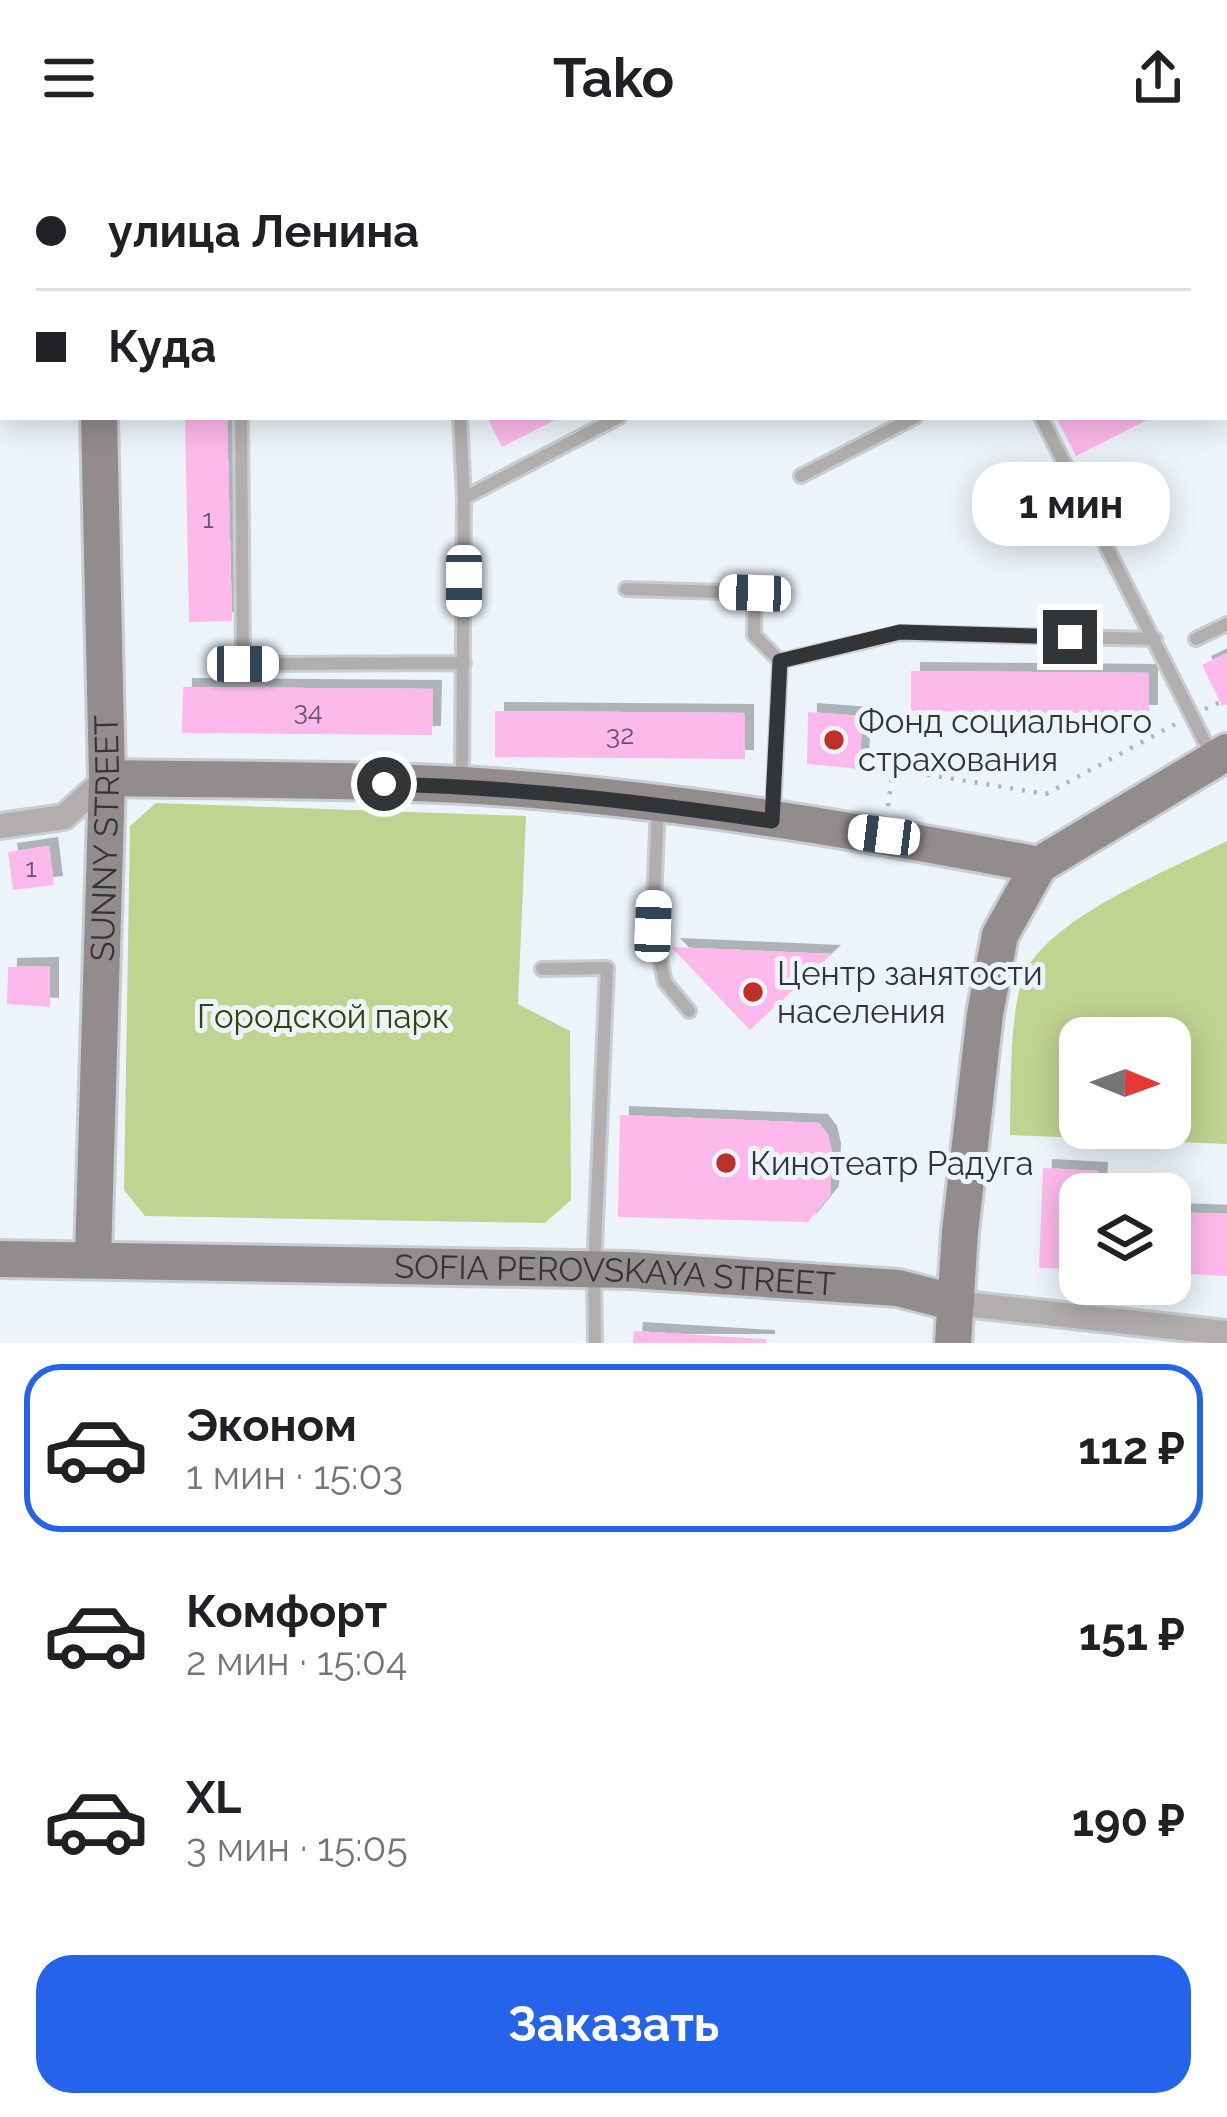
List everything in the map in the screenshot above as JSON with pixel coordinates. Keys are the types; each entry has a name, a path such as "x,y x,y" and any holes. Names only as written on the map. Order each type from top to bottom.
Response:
{"street":[{"name":"SUNNY STREET","path":"93,1258 107,778 99,420"},
{"path":"953,1343 960,1232 985,1014 1000,935 1039,865 1220,756"},
{"path":"0,826 64,817 107,778 461,785 658,804 884,835 1039,865"},
{"name":"SOFIA PEROVSKAYA STREET","path":"0,1259 594,1270 898,1288 956,1304 1214,1336"}],"lane":[{"path":"242,420 243,664 464,663"},
{"path":"460,420 464,498 461,785"},
{"path":"464,498 613,420"},
{"path":"801,476 910,420"},
{"path":"1044,420 1192,715 1220,756"},
{"path":"626,589 755,593 754,635 780,661 772,821"},
{"path":"1196,639 1227,624"},
{"path":"780,661 900,632 1155,639"},
{"path":"658,804 653,926 665,982 689,1011"},
{"path":"542,969 608,968 595,1343"}],"path":[{"path":"884,835 893,770 1046,794 1227,699"}],"green space":[{"name":"Городской парк","path":"156,803 526,816 518,1004 570,1031 571,1200 545,1223 145,1216 124,1190 130,826"},
{"path":"1227,841 1227,1144 1191,1143 1191,1017 1059,1017 1059,1137 1010,1135 1015,1013 1023,978 1056,936 1144,881"}],"building":[{"path":"185,420 227,420 232,621 189,622"},
{"path":"488,420 555,420 502,447"},
{"path":"1058,420 1147,420 1076,456"},
{"path":"1227,653 1227,704 1222,706 1202,665"},
{"path":"911,671 1149,673 1149,714 911,711"},
{"path":"183,687 433,689 432,735 182,733"},
{"path":"495,711 745,713 745,759 495,757"},
{"name":"Фонд социального страхования","path":"808,712 862,716 860,769 807,764"},
{"path":"49,846 54,885 13,890 8,852"},
{"name":"Центр занятости населения","path":"671,947 832,954 750,1030"},
{"path":"50,966 50,1007 7,1004 8,967"},
{"name":"Кинотеатр Радуга","path":"620,1115 819,1123 832,1152 830,1195 808,1222 618,1217"},
{"path":"1043,1168 1099,1171 1059,1173 1059,1268 1039,1268"},
{"path":"1191,1213 1227,1214 1227,1276 1191,1274"},
{"path":"634,1331 766,1339 766,1343 633,1343"}],"place":[{"name":"Фонд социального страхования","path":"834,740"},
{"name":"Центр занятости населения","path":"753,992"},
{"name":"Кинотеатр Радуга","path":"726,1163"}],"route":[{"path":"384,784 461,785 642,802 772,821 780,661 900,632 1070,637"}]}
